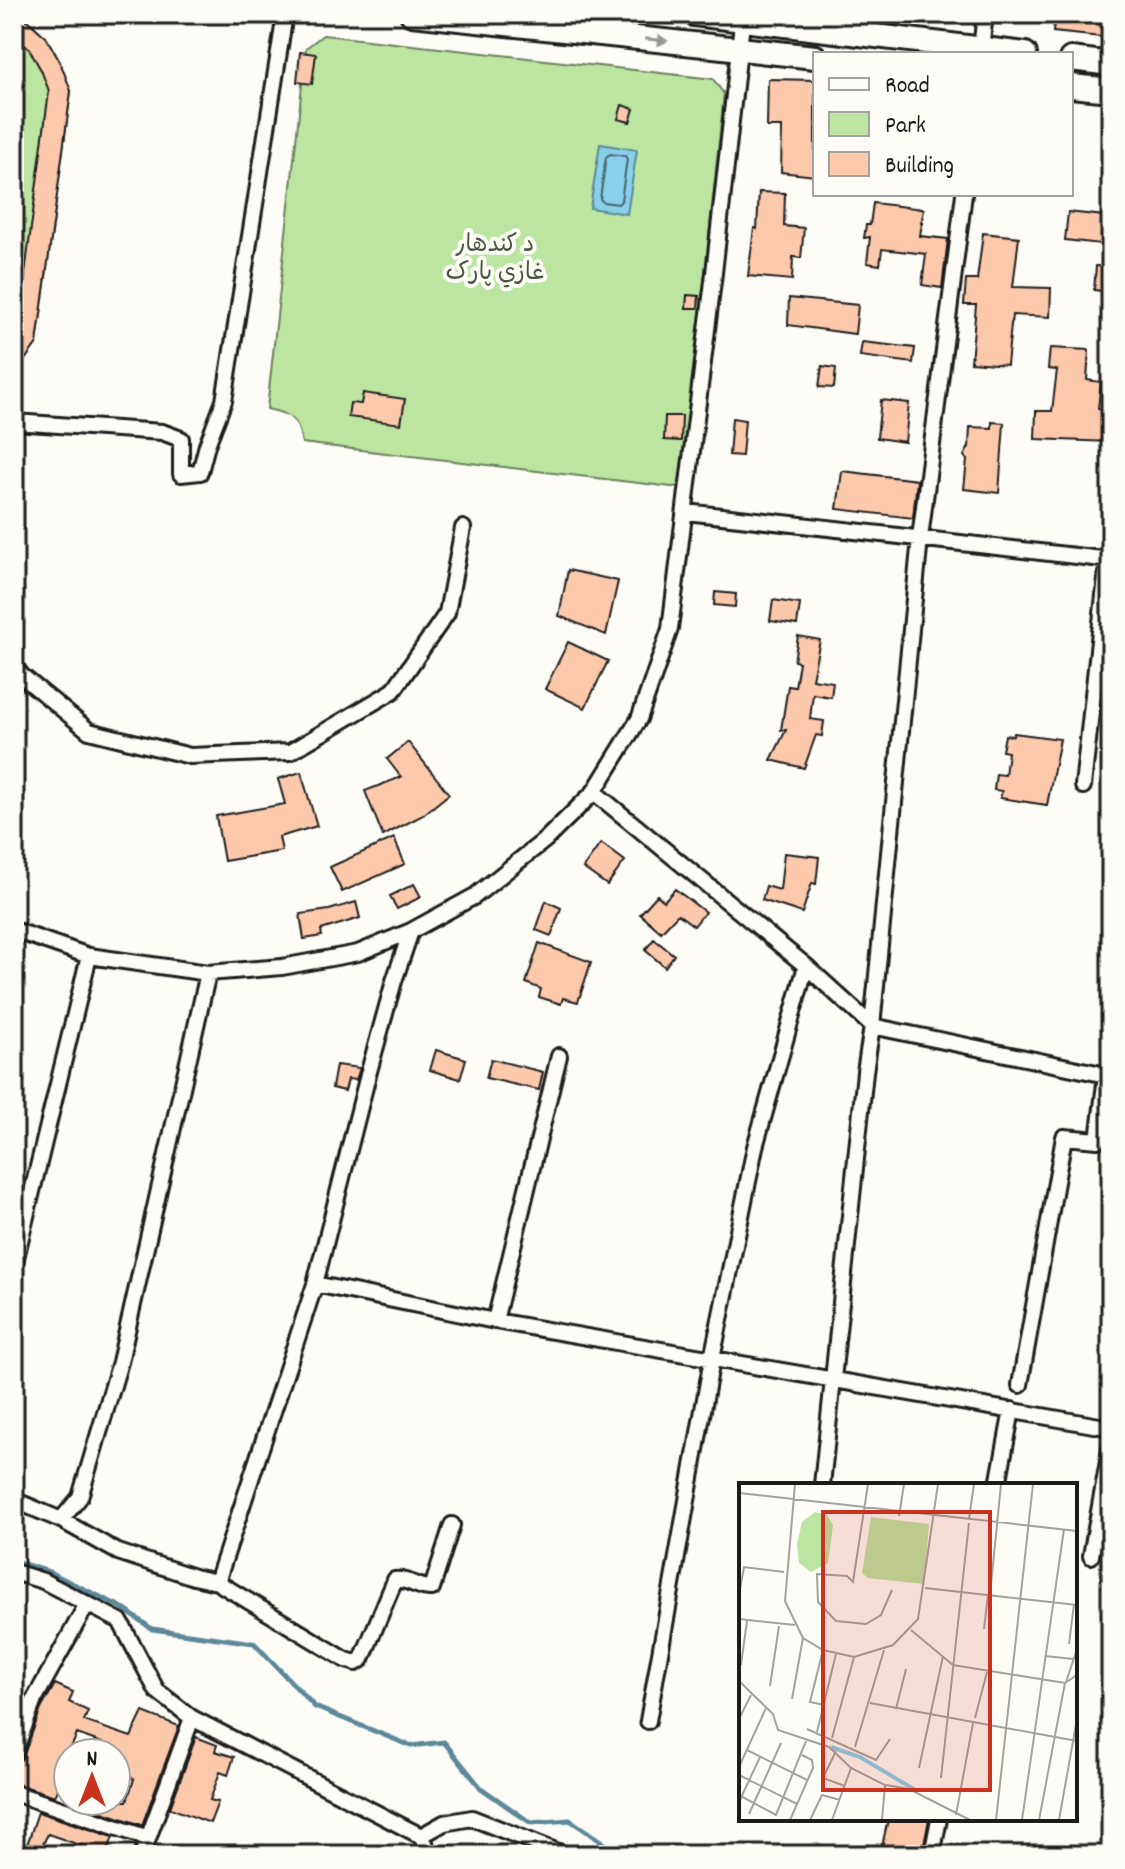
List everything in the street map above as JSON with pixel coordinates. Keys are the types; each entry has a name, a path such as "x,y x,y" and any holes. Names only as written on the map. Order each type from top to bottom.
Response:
{"highway":[{"path":"412,14 512,20 813,57"},
{"path":"694,14 742,17 1006,52"},
{"path":"1073,59 1111,64"},
{"path":"1073,86 1111,90"}],"street":[{"path":"14,422 162,432 181,439 181,474 200,472 224,401 285,14"},
{"path":"985,14 987,50"},
{"path":"14,930 89,956 208,973 282,967 358,953 411,931 475,896 545,840 594,792 639,719 670,629 742,17"},
{"path":"822,1483 872,1026 920,538 964,196"},
{"path":"686,512 1109,559 1083,786"},
{"path":"14,666 89,731 190,756 290,752 393,691 447,613 463,528"},
{"path":"594,792 806,966 872,1026 1108,1075 1098,1140 1064,1137 1020,1385"},
{"path":"217,1582 315,1284 394,981 411,931"},
{"path":"14,1266 89,956"},
{"path":"648,1721 712,1359 755,1147 806,966"},
{"path":"61,1520 80,1497 120,1362 208,973"},
{"path":"495,1321 559,1056"},
{"path":"315,1284 495,1321 1111,1428"},
{"path":"998,1483 1012,1410"},
{"path":"1091,1556 1111,1445"},
{"path":"14,1500 61,1520 118,1552 217,1582 346,1660 356,1663 362,1659 395,1580 432,1588 452,1525"},
{"path":"14,1572 43,1581 120,1621 157,1691 192,1718 421,1836 431,1855"},
{"path":"14,1754 34,1700 87,1604"},
{"path":"142,1855 192,1718"},
{"path":"14,1793 148,1838"},
{"path":"421,1836 444,1823 472,1818 566,1855"},
{"path":"932,1855 939,1821"}],"green space":[{"path":"15,14 44,36 57,56 71,91 37,343 14,371"},
{"name":"د کندهار غازي پارک","path":"323,35 713,79 724,94 683,481 680,486 302,443 292,418 267,409 306,48"}],"water":[{"path":"600,144 637,150 627,214 590,208"}],"building":[{"path":"15,14 46,37 71,91 37,343 14,375 14,338 17,334 49,91 29,49 14,36"},
{"path":"1055,14 1111,14 1111,38 1053,32"},
{"path":"300,52 316,54 312,84 297,82"},
{"path":"768,79 813,80 813,176 781,172 782,127 767,127"},
{"path":"622,105 634,109 630,122 618,119"},
{"path":"759,192 785,193 784,226 804,228 801,258 793,257 792,280 748,276 754,228 757,229"},
{"path":"873,203 924,209 920,236 948,239 942,288 922,285 926,254 882,249 880,265 867,263 870,237 864,238 866,225 870,225"},
{"path":"1068,212 1104,216 1101,244 1065,240"},
{"path":"983,233 1019,237 1013,287 1051,288 1050,317 1012,315 1007,365 971,362 976,305 964,305 966,280 977,280"},
{"path":"1096,266 1111,267 1111,292 1094,290"},
{"path":"687,295 699,296 698,308 686,308"},
{"path":"789,298 858,305 855,334 788,325"},
{"path":"862,342 915,348 913,363 860,356"},
{"path":"1050,348 1089,350 1087,380 1101,382 1098,409 1111,411 1111,442 1035,439 1036,411 1052,411 1057,370 1048,369"},
{"path":"822,366 836,368 834,388 819,387"},
{"path":"363,393 405,399 401,424 348,417 350,403 361,404"},
{"path":"881,400 909,403 905,442 877,438"},
{"path":"665,416 682,416 681,441 664,440"},
{"path":"732,418 745,420 742,456 729,455"},
{"path":"992,422 1004,423 999,493 964,489 967,460 964,456 969,447 970,427 992,428"},
{"path":"842,471 917,480 913,518 837,509"},
{"path":"568,570 618,581 606,635 559,616"},
{"path":"715,592 736,594 735,607 714,605"},
{"path":"773,600 800,604 797,625 770,621"},
{"path":"798,636 820,640 812,679 833,682 831,697 813,694 810,719 824,721 822,736 816,735 804,768 771,760 786,730 781,730 788,686 795,687 799,662 794,661"},
{"path":"568,642 608,661 585,708 545,689"},
{"path":"1014,733 1060,739 1047,805 1000,798 1002,791 994,790 996,774 1005,775 1008,752 1002,751 1005,735 1013,736"},
{"path":"408,742 449,794 423,815 383,836 365,791 401,777 387,759"},
{"path":"301,772 317,826 279,837 282,851 224,861 216,816 285,804 278,779"},
{"path":"394,838 405,864 342,892 330,867"},
{"path":"601,843 625,861 607,885 583,868"},
{"path":"784,853 819,857 816,884 812,883 802,913 762,900 766,886 780,890"},
{"path":"414,884 421,897 397,909 390,896"},
{"path":"675,889 705,912 694,926 678,914 661,932 640,914 657,895 664,901"},
{"path":"546,901 561,908 551,936 536,930"},
{"path":"356,902 360,918 321,930 322,936 304,939 300,914"},
{"path":"654,939 674,955 665,967 645,950"},
{"path":"539,943 591,962 578,1002 563,998 561,1004 539,997 541,989 526,983"},
{"path":"436,1050 466,1059 460,1079 430,1070"},
{"path":"491,1059 543,1072 539,1090 486,1078"},
{"path":"336,1065 360,1068 356,1080 348,1079 345,1091 332,1088"},
{"path":"55,1684 73,1692 69,1702 88,1711 84,1721 131,1737 85,1737 77,1734 76,1737 52,1737 52,1795 14,1783 14,1764 23,1757 41,1709"},
{"path":"143,1712 179,1726 142,1825 118,1817 132,1817 134,1779 131,1737"},
{"path":"196,1737 217,1745 215,1751 234,1757 228,1775 220,1772 210,1800 218,1802 210,1823 170,1808"},
{"path":"38,1812 113,1837 106,1855 92,1855 94,1850 48,1834 40,1850 27,1845"},
{"path":"888,1821 929,1821 922,1855 880,1855"}],"waterway":[{"path":"14,1561 49,1572 121,1607 152,1629 254,1643 315,1707 411,1746 444,1742 481,1788 531,1823 570,1820 621,1855"}]}
